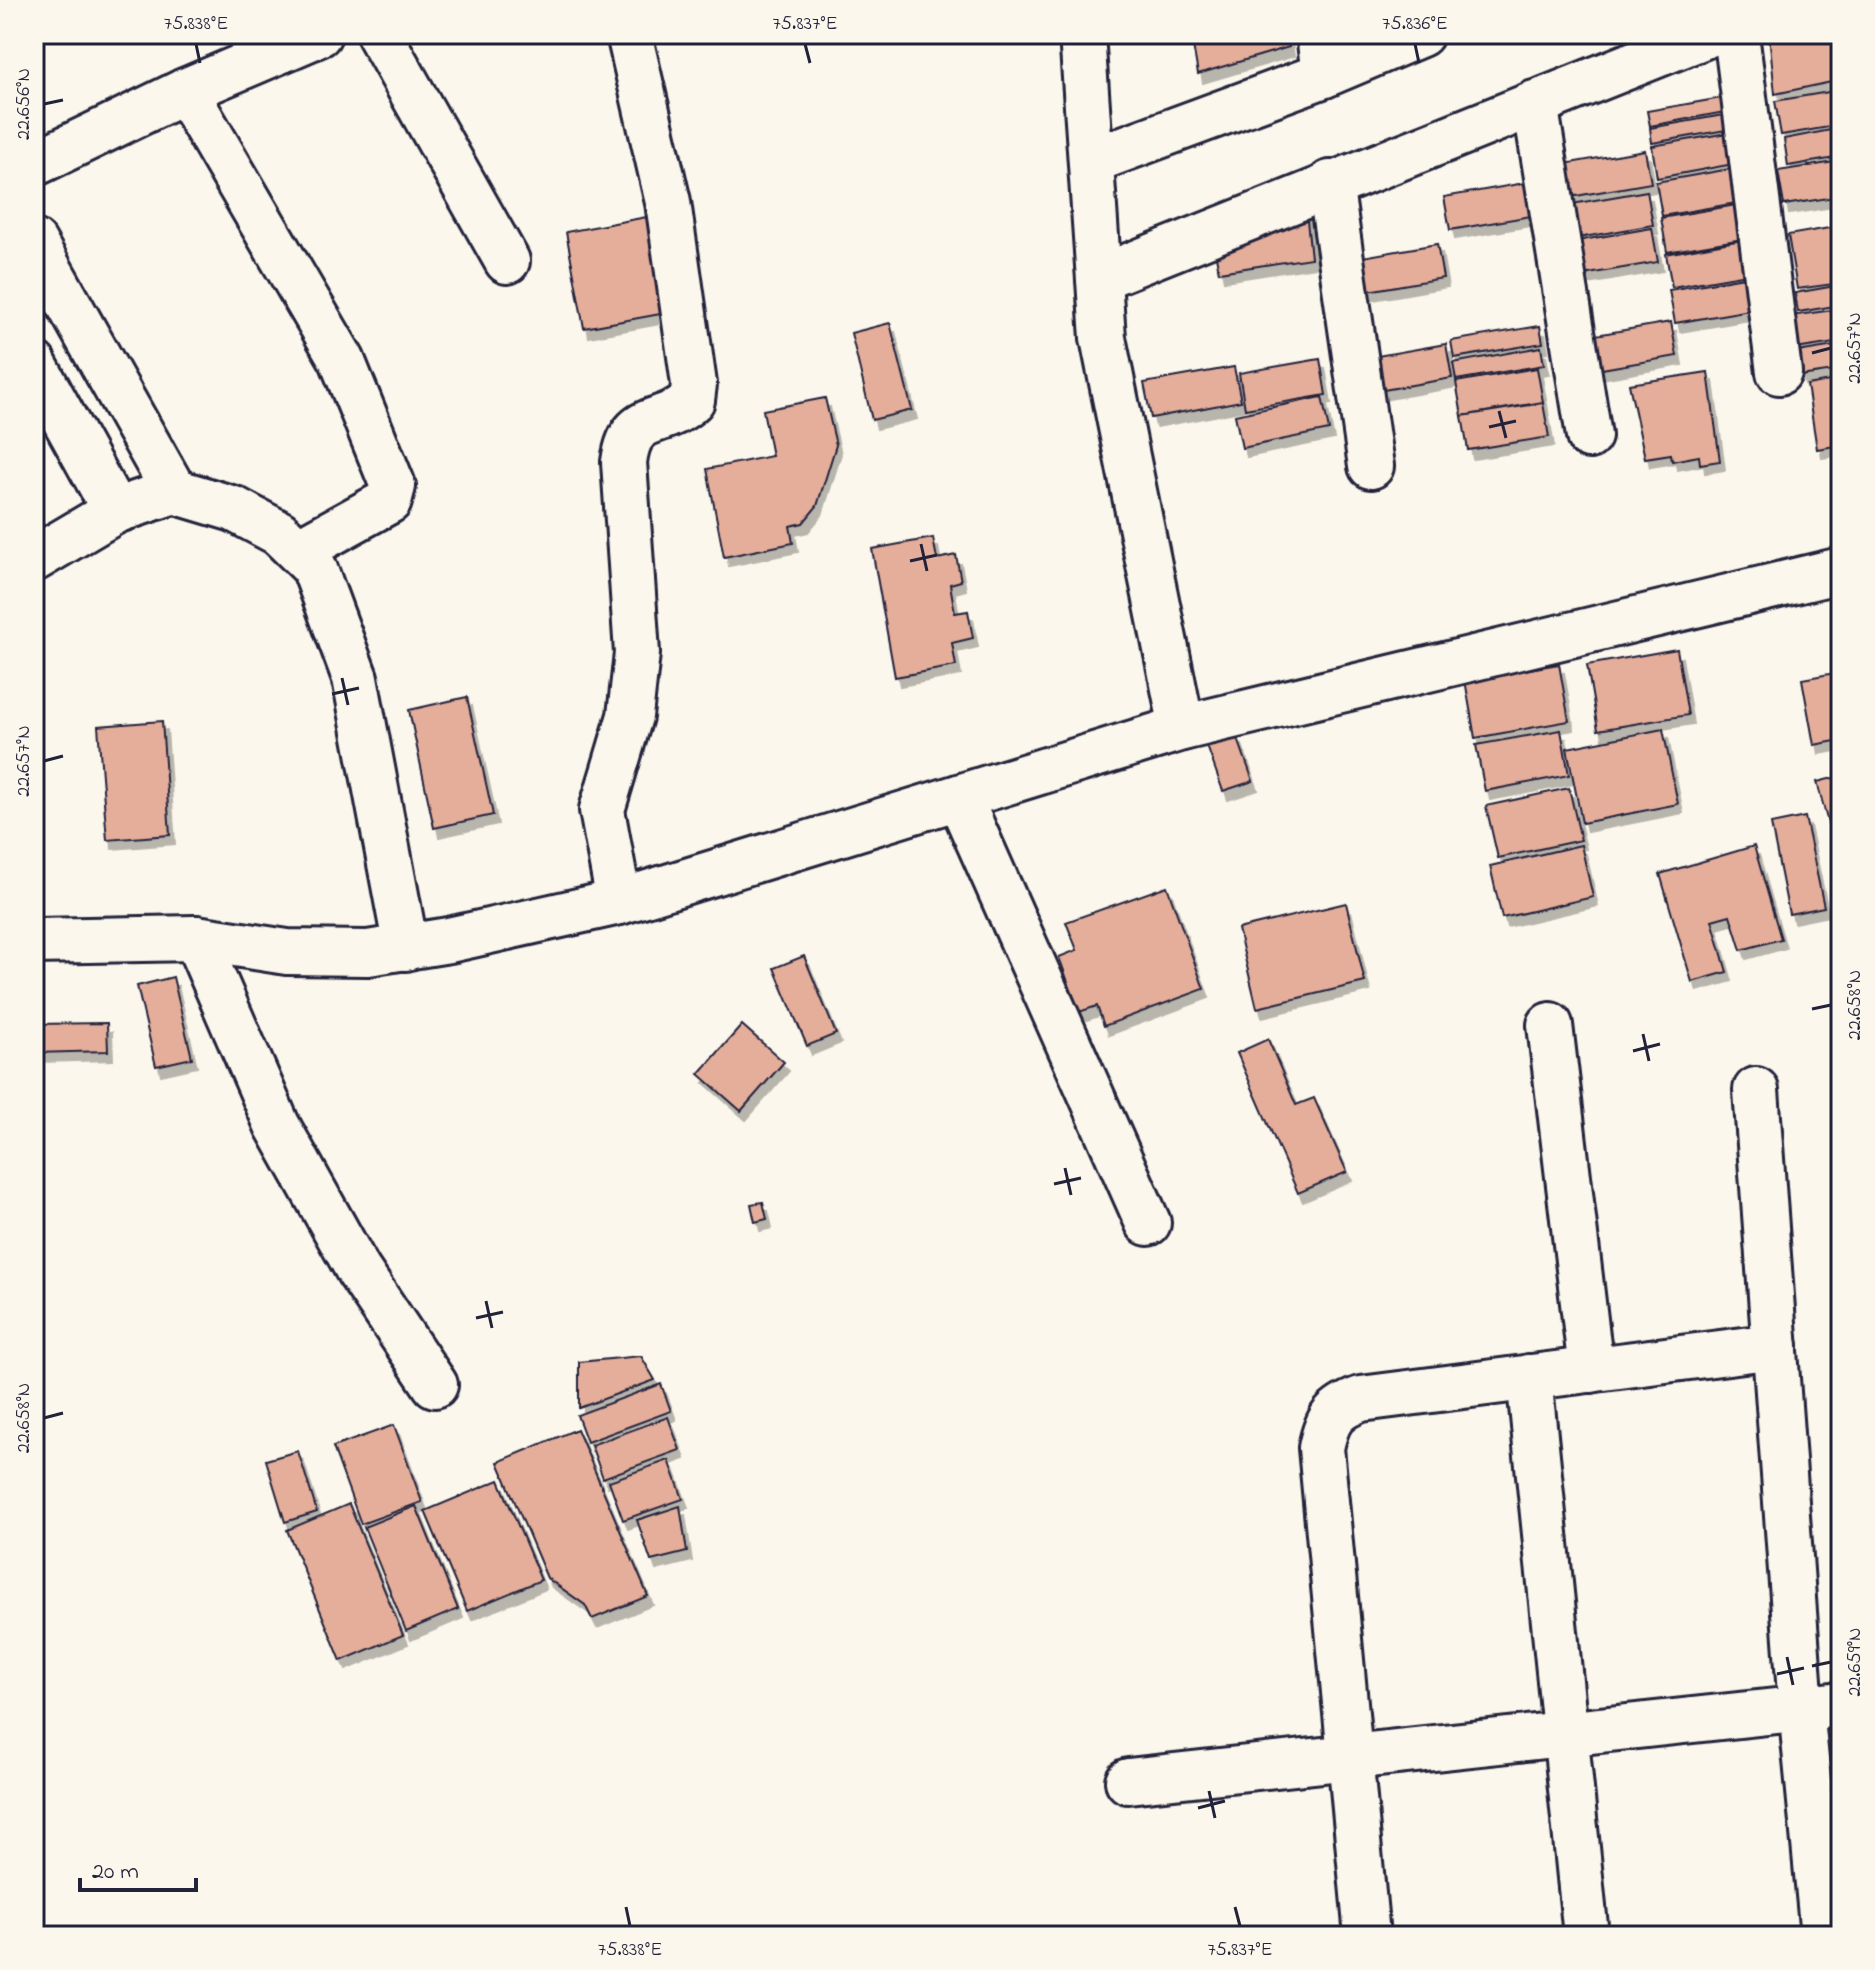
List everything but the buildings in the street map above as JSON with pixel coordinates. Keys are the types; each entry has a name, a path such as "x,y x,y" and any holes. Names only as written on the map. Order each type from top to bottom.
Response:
{"street":[{"path":"34,164 185,91 319,34"},
{"path":"379,34 507,261"},
{"path":"619,902 602,810 630,716 637,653 624,462 627,440 639,425 677,415 692,400 694,384 668,202 629,34"},
{"path":"1082,34 1103,338 1182,728"},
{"path":"1091,161 1322,55 1421,34"},
{"path":"1099,278 1330,183 1709,34"},
{"path":"1736,34 1779,372"},
{"path":"185,91 342,360 391,477 393,486 389,501 298,551"},
{"path":"1535,103 1589,436"},
{"path":"1330,183 1371,466"},
{"path":"34,242 174,491"},
{"path":"34,364 115,511"},
{"path":"34,559 115,511 174,491 234,509 279,533 314,567 355,678 387,950"},
{"path":"34,941 196,938 287,952 387,950 619,902 1182,728 1841,570"},
{"path":"959,797 1148,1223"},
{"path":"196,938 277,1125 358,1270 435,1385"},
{"path":"1550,1025 1591,1370"},
{"path":"1756,1090 1775,1346 1821,1706 1823,1936"},
{"path":"1367,1936 1321,1448 1328,1418 1341,1406 1361,1399 1775,1346"},
{"path":"1529,1377 1586,1936"},
{"path":"1128,1781 1821,1706"}]}
